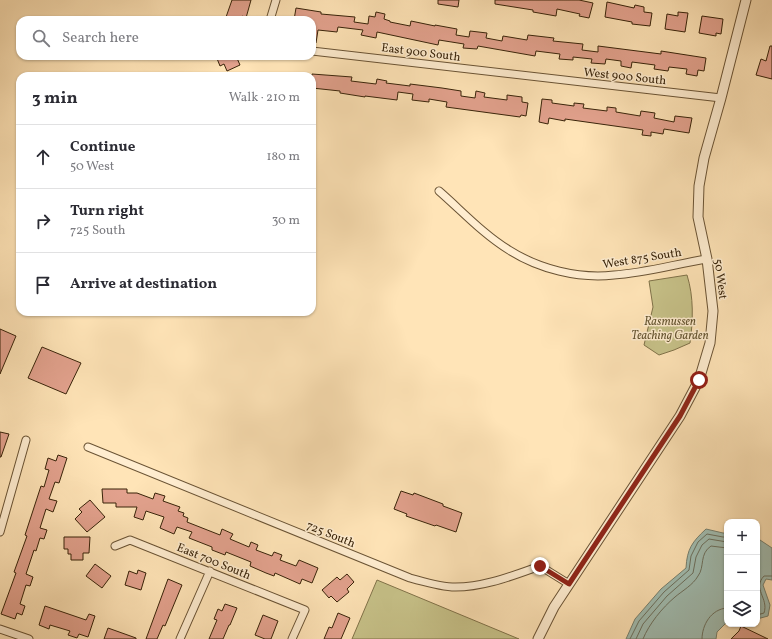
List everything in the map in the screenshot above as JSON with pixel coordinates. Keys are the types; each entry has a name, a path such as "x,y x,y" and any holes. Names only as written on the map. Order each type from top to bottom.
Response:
{"street":[{"path":"271,16 276,0"},
{"name":"50 West","path":"538,639 554,607 680,416 699,380 710,343 713,311 707,259 698,217 699,186 704,158 746,0"},
{"name":"East 900 South","path":"316,51 527,76"},
{"name":"West 900 South","path":"527,76 721,98"},
{"name":"West 875 South","path":"439,191 509,250 525,259 561,272 596,276 614,275 707,259"},
{"path":"0,532 3,513 26,440"},
{"name":"725 South","path":"88,447 410,578 432,584 452,587 472,586 501,580 540,566 569,584"},
{"name":"East 700 South","path":"115,546 130,540 305,610 292,639"},
{"path":"180,639 210,571"},
{"path":"0,629 29,639"}],"green space":[{"name":"Rasmussen Teaching Garden","path":"687,275 691,292 692,309 690,343 659,355 644,345 653,307 649,281"},
{"path":"377,580 519,639 352,639"}],"water":[{"path":"706,529 724,533 724,625 717,632 716,639 626,639 635,619 661,589 686,568 689,551 697,538"},
{"path":"760,540 772,548 772,580 766,579 763,585 770,605 768,616 760,618"}],"building":[{"path":"232,0 251,0 247,16 226,16"},
{"path":"438,0 459,0 458,7 438,4"},
{"path":"495,0 579,0 593,3 589,18 579,16 580,14 557,9 556,16 533,12 533,10 495,4"},
{"path":"607,2 634,8 635,5 644,7 644,12 652,13 650,26 632,24 632,22 605,17"},
{"path":"296,8 321,12 321,14 355,17 354,22 368,24 369,16 375,17 376,12 385,14 384,19 390,22 410,26 411,21 457,29 456,35 469,37 470,31 487,33 486,38 502,41 503,36 527,40 528,35 554,38 553,41 583,44 582,50 598,52 598,46 661,54 661,51 706,58 704,71 698,70 697,76 686,74 687,69 669,67 668,71 654,69 655,65 632,62 631,68 621,66 621,61 606,59 605,64 591,63 592,59 573,57 573,60 559,59 560,54 536,51 535,56 478,46 477,49 463,48 464,44 439,40 438,45 377,32 376,38 361,35 363,30 338,27 337,32 318,30 316,43 316,16 295,16"},
{"path":"678,12 688,13 685,32 665,29 667,14 678,16"},
{"path":"702,16 723,19 721,34 716,33 716,36 699,33"},
{"path":"770,46 772,46 772,79 756,75 761,59 766,61"},
{"path":"218,60 238,60 240,65 227,71 224,64 220,66"},
{"path":"316,74 352,77 351,81 376,84 377,79 387,81 386,83 442,88 461,91 461,96 475,98 476,91 485,93 484,97 507,100 507,95 522,97 522,102 528,103 526,116 521,115 520,117 446,107 447,102 429,99 429,102 412,100 413,94 398,92 397,100 365,97 340,93 340,91 316,88"},
{"path":"542,99 552,100 552,103 574,106 574,103 584,104 583,108 607,111 607,107 616,108 616,112 640,116 641,111 655,113 654,118 674,122 675,116 692,118 689,133 664,129 663,134 651,132 651,136 642,135 643,130 565,119 565,121 549,118 548,124 539,122"},
{"path":"0,329 16,336 0,374"},
{"path":"42,347 81,363 66,394 28,378"},
{"path":"0,432 9,434 1,457 0,457"},
{"path":"58,455 67,458 59,483 55,482 49,499 57,501 53,512 46,509 40,528 47,530 44,539 40,538 36,551 34,550 26,574 33,577 30,586 26,585 20,604 25,606 22,615 17,613 15,619 1,614 16,573 14,572 27,536 25,535 41,486 44,487 49,470 45,469 48,458 56,461"},
{"path":"102,489 127,489 127,493 137,493 153,499 155,493 165,496 163,501 180,507 178,511 184,513 183,516 188,518 187,522 220,535 222,529 233,534 230,539 249,547 251,542 258,545 256,550 272,556 274,552 282,555 280,560 296,566 299,560 318,568 312,583 302,579 300,584 275,573 274,576 266,573 250,566 251,562 226,552 225,555 212,550 212,547 189,538 192,532 177,527 174,534 160,528 164,517 146,511 143,520 134,517 137,507 116,507 116,503 103,503"},
{"path":"401,491 413,495 414,493 462,513 456,532 406,516 407,514 394,509"},
{"path":"90,500 105,517 87,532 75,519 82,512 79,509"},
{"path":"64,537 90,537 89,553 83,553 83,560 71,560 71,554 68,554 68,549 64,549"},
{"path":"95,564 111,576 102,588 86,576"},
{"path":"138,570 146,573 141,590 125,585 129,571 137,574"},
{"path":"347,574 354,582 347,589 349,592 337,602 331,596 329,598 322,590 337,577 340,580"},
{"path":"168,579 182,585 165,626 163,625 157,639 146,639"},
{"path":"225,604 237,608 230,625 223,639 209,639 217,620 214,619 218,609 222,611"},
{"path":"45,606 86,620 89,614 95,616 88,637 79,634 77,638 68,635 70,631 50,625 49,629 39,625"},
{"path":"338,613 350,618 341,639 324,639 329,627 332,628"},
{"path":"263,615 278,621 271,639 265,639 255,635"},
{"path":"741,627 743,627 768,639 731,639 739,631"},
{"path":"108,628 136,638 136,639 104,639"}],"route":[{"path":"540,566 569,584 680,416 699,380"}]}
